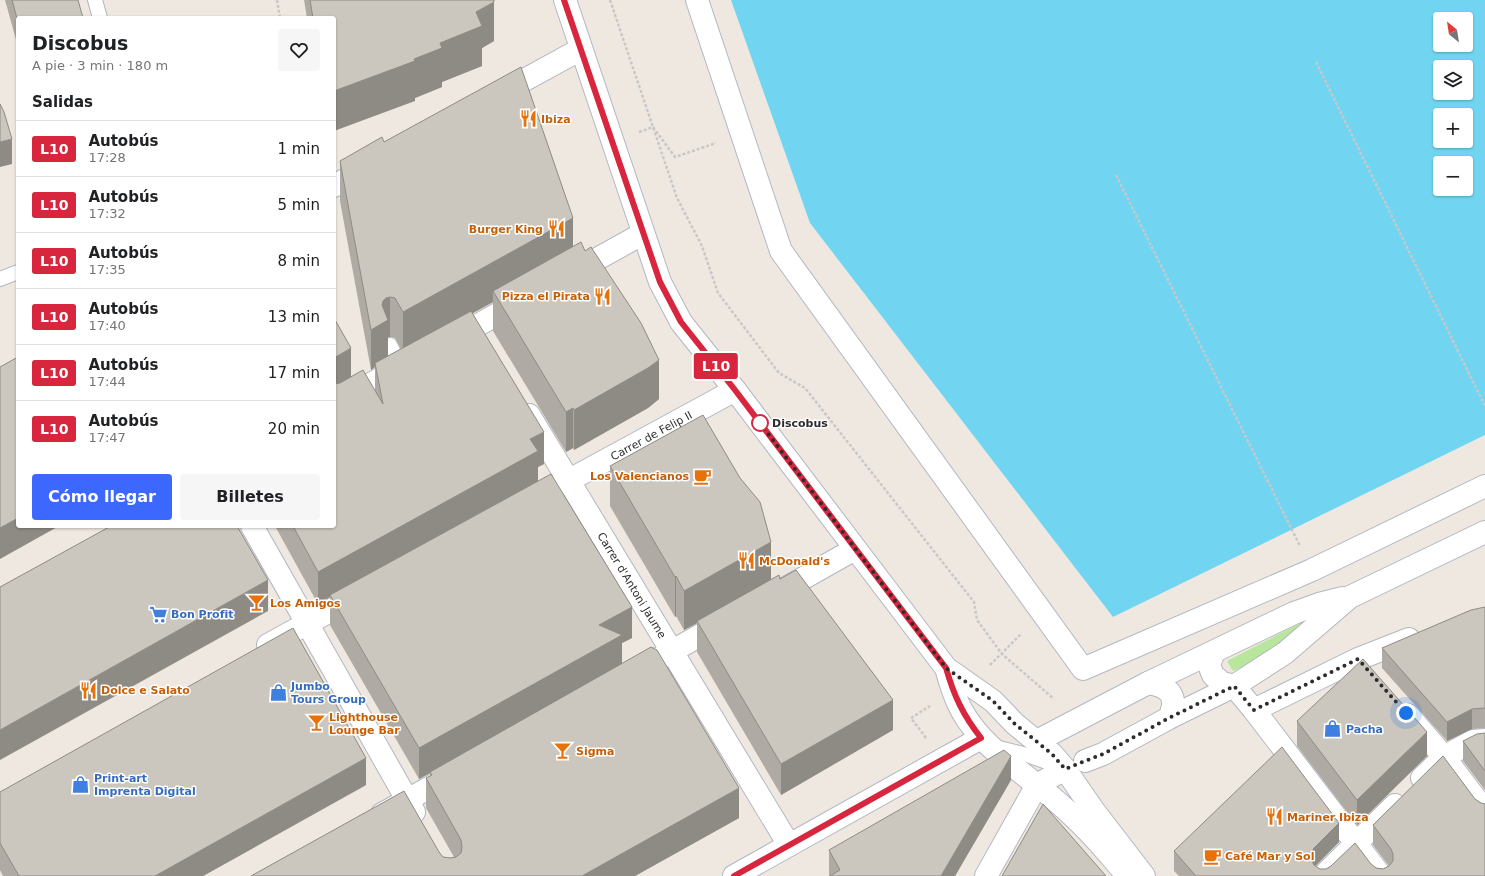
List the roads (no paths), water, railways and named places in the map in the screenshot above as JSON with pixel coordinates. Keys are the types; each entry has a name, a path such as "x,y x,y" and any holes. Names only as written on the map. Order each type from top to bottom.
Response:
{"street":[{"path":"564,0 642,234 660,282 681,322 735,390 946,668 993,701 1015,724 1052,754 1075,765 1094,811 1144,876"},
{"path":"697,0 781,251 1084,669 1312,570 1485,486"},
{"path":"483,103 581,49"},
{"path":"336,185 381,160"},
{"path":"557,281 642,234"},
{"path":"336,403 536,293"},
{"path":"475,326 487,346"},
{"name":"Carrer de Felip II","path":"513,511 735,390"},
{"name":"Carrer d'Antoni Jaume","path":"520,400 789,845"},
{"path":"253,528 423,828"},
{"path":"1037,741 1148,683 1294,613 1319,604 1350,596 1485,532"},
{"path":"760,602 855,549"},
{"path":"252,654 375,586"},
{"path":"986,876 1037,785 1075,765 1103,754 1169,718 1234,686 1286,653 1322,619 1350,596"},
{"path":"617,682 740,614"},
{"path":"1254,710 1358,659 1429,632"},
{"path":"1214,652 1210,665 1214,675 1222,683 1234,686 1254,710 1381,876"},
{"path":"1358,659 1373,676"},
{"path":"946,668 952,690 962,710 984,741 1005,761 1037,785 1080,823 1128,876"},
{"path":"1148,683 1159,685 1172,695 1174,704 1169,718"},
{"path":"1393,699 1444,757 1485,811"},
{"path":"962,710 972,702 993,701"},
{"path":"1323,876 1444,757 1473,741 1485,740"},
{"path":"734,876 984,741"},
{"path":"367,822 468,766"}],"lane":[{"path":"95,0 99,16"},
{"path":"0,279 16,273"},
{"path":"390,345 401,367"},
{"path":"984,741 1027,755 1075,765"}],"water":[{"path":"731,0 1485,0 1485,435 1113,617 810,223"}],"place":[{"name":"Ibiza","path":"528,119"},
{"name":"Burger King","path":"556,229"},
{"name":"Pizza el Pirata","path":"603,296"},
{"name":"Discobus","path":"760,423"},
{"name":"Los Valencianos","path":"702,476"},
{"name":"McDonald's","path":"746,561"},
{"name":"Los Amigos","path":"257,603"},
{"name":"Bon Profit","path":"158,614"},
{"name":"Dolce e Salato","path":"88,690"},
{"name":"Jumbo Tours Group","path":"278,692"},
{"name":"Lighthouse Lounge Bar","path":"316,723"},
{"name":"Pacha","path":"1333,729"},
{"name":"Sigma","path":"563,751"},
{"name":"Print-art Imprenta Digital","path":"81,784"},
{"name":"Mariner Ibiza","path":"1274,817"},
{"name":"Café Mar y Sol","path":"1212,856"}]}
